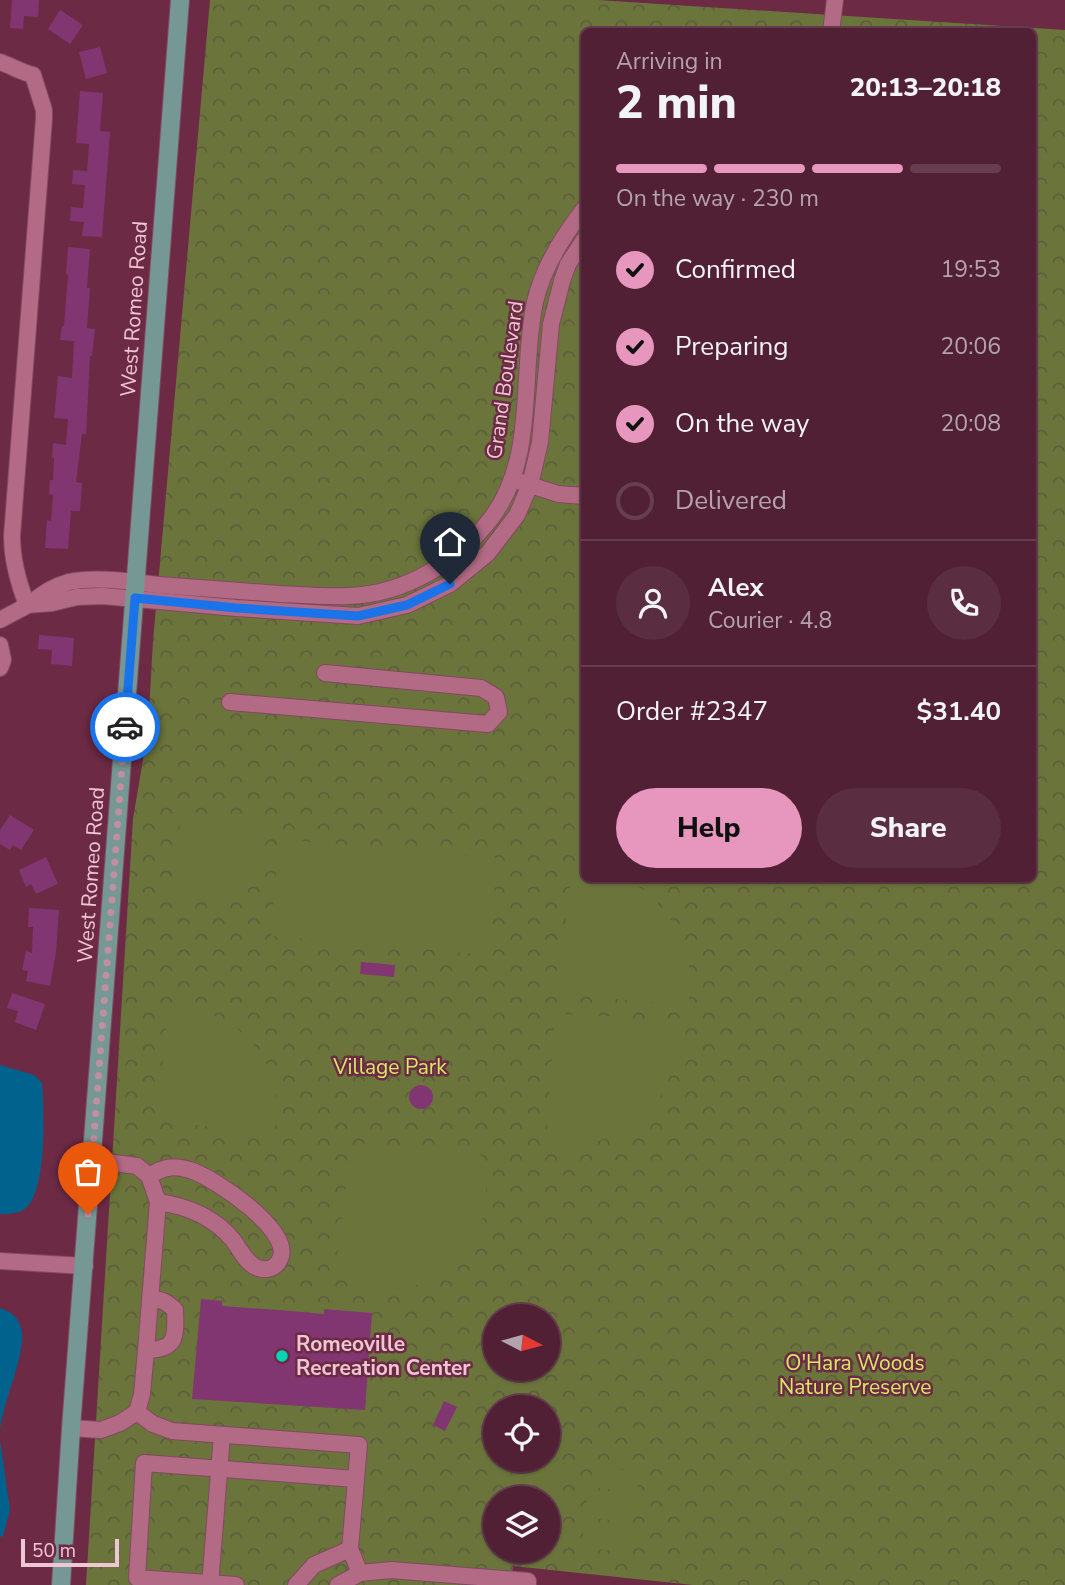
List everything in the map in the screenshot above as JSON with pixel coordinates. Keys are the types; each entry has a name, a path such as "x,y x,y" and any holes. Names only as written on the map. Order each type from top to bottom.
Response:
{"main road":[{"name":"West Romeo Road","path":"61,1585 180,0"}],"street":[{"path":"832,28 835,0"},
{"path":"0,62 33,75 44,110 12,537 16,575 27,605"},
{"name":"Grand Boulevard","path":"135,590 351,596 382,591 416,579 444,564 470,543 493,515 509,489 522,443 529,340 536,300 562,238 581,213"},
{"name":"Grand Boulevard","path":"135,590 236,608 358,616 407,605 450,584 488,553 517,515 530,485 540,442 551,324 568,264 581,244"},
{"path":"552,258 581,270"},
{"path":"512,479 558,494 581,496"},
{"path":"0,620 47,590 72,582 105,580 135,590"},
{"path":"0,645 3,660 0,668"},
{"path":"230,702 488,724 499,712 496,698 481,688 324,673"},
{"path":"71,1428 101,1430 120,1423 137,1412 142,1394 158,1202 149,1176 137,1166 92,1160"},
{"path":"149,1176 164,1167 192,1170 230,1190 270,1227 280,1242 280,1262 266,1270 256,1268 215,1223 193,1210 158,1202"},
{"path":"0,1261 85,1266"},
{"path":"146,1350 165,1349 172,1343 176,1327 175,1310 162,1300 150,1298"},
{"path":"137,1412 153,1424 172,1431 359,1445 350,1549 360,1573"},
{"path":"211,1584 222,1435"},
{"path":"236,1585 137,1578 144,1463 356,1479"},
{"path":"296,1585 314,1565 350,1549"},
{"path":"338,1585 360,1573 391,1570 528,1583"}],"green space":[{"path":"210,0 597,0 1034,28 581,28 581,882 1036,882 1036,28 1065,30 1065,1585 693,1585 513,1566 511,1585 86,1585 133,819 148,730 153,641"},
{"path":"192,812 261,820 264,843 257,867 242,887 221,899 196,902 175,896 180,820"},
{"path":"279,839 497,858 489,955 271,936"},
{"path":"573,863 581,864 581,882 630,882 649,893 675,925 689,964 689,1006 564,994 558,984"},
{"path":"168,1009 197,1010 216,1016 242,1033 253,1044 262,1056 274,1085 277,1104 274,1133 165,1122 158,1111"},
{"path":"562,1014 609,1016 686,1033 656,1107 624,1132 587,1145 546,1145 554,1020"},
{"path":"359,1144 480,1153 486,1182 485,1212 469,1247 446,1271 415,1285 382,1290 361,1287 335,1276 350,1151"},
{"path":"560,1462 568,1463 565,1484 518,1478 519,1472 560,1472"},
{"path":"593,1466 639,1472 636,1493 590,1487"},
{"path":"560,1492 564,1493 560,1514"},
{"path":"588,1495 634,1502 632,1523 585,1517"},
{"path":"585,1525 631,1532 628,1553 581,1547"}],"water":[{"path":"0,1065 34,1075 42,1083 43,1096 43,1149 38,1184 26,1208 7,1214 0,1214"},
{"path":"0,1308 17,1319 22,1335 0,1432"},
{"path":"0,1440 10,1510 3,1536 0,1537"}],"building":[{"path":"12,0 39,0 38,17 24,16 23,29 10,28"},
{"path":"60,10 83,25 70,44 48,29"},
{"path":"100,47 107,73 86,79 79,52"},
{"path":"80,91 103,93 100,131 110,132 102,237 82,236 84,222 70,221 71,207 83,208 85,185 72,184 73,170 87,171 89,144 76,143"},
{"path":"68,247 90,249 87,328 95,329 90,356 86,434 82,434 76,482 82,483 80,511 71,511 68,549 45,548 47,520 51,521 53,495 49,494 50,480 53,480 53,443 66,445 68,419 54,418 58,376 72,378 74,341 60,340 64,326"},
{"path":"39,635 74,638 72,666 51,664 52,650 38,649"},
{"path":"10,815 34,830 21,850 13,845 10,850 0,844 0,830"},
{"path":"46,857 58,884 36,894 31,884 26,887 19,870"},
{"path":"29,908 59,910 50,986 26,981 28,971 22,970 26,951 32,953 33,927 28,927"},
{"path":"361,962 395,965 394,977 360,974"},
{"path":"12,993 45,1004 36,1030 15,1022 18,1011 7,1008"},
{"path":"421,1085 430,1088 433,1097 430,1106 421,1109 412,1106 409,1097 412,1088"},
{"name":"Romeoville Recreation Center","path":"201,1299 222,1301 222,1306 324,1314 324,1309 372,1313 365,1410 192,1399"},
{"path":"444,1401 457,1407 445,1431 433,1425"}],"way so far":[{"path":"88,1214 125,727"}],"place":[{"name":"Romeoville Recreation Center","path":"282,1356"}],"route":[{"path":"125,727 135,598 358,616 407,605 450,584"}],"park label":[{"name":"Village Park","path":"390,1067"},
{"name":"O'Hara Woods Nature Preserve","path":"855,1375"}]}
